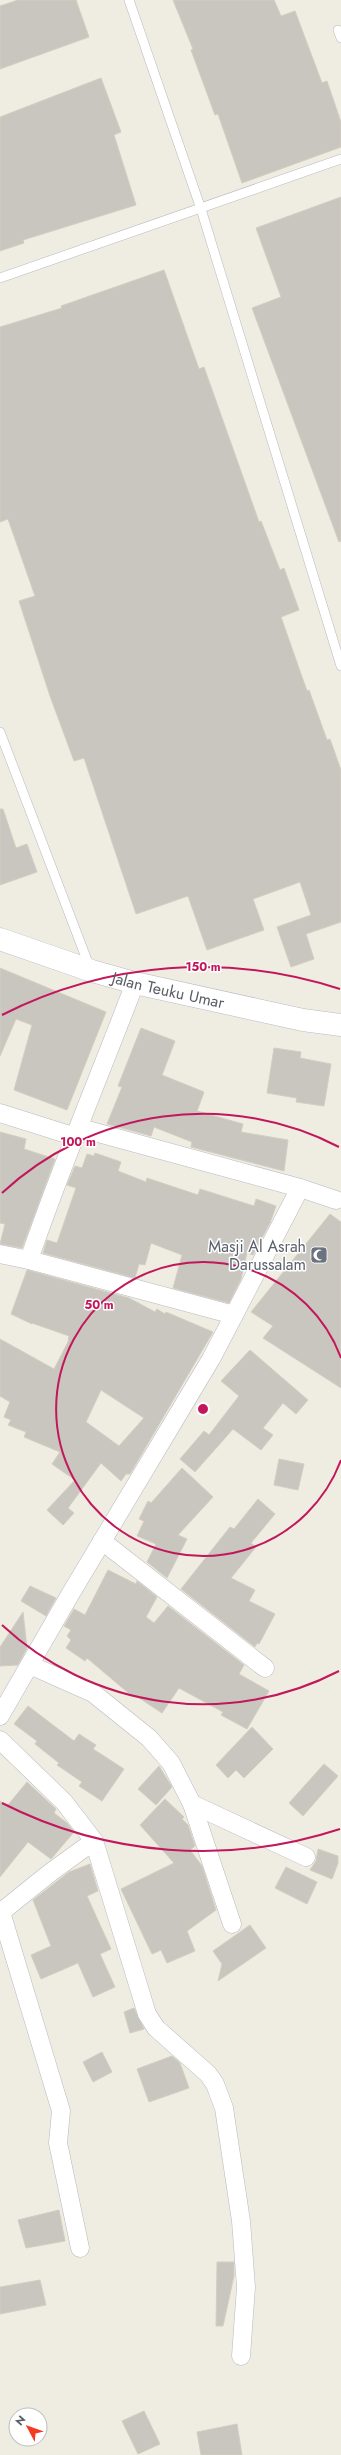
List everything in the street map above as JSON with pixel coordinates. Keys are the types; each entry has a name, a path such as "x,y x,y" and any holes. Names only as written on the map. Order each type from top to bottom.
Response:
{"main road":[{"name":"Jalan Teuku Umar","path":"0,939 92,971 135,983 303,1020 341,1026"}],"street":[{"path":"29,1260 49,1200 78,1133 135,983"},
{"path":"0,1113 300,1188 336,1200"},
{"path":"0,1716 102,1541 212,1359 300,1188"},
{"path":"0,1254 29,1260 234,1315"},
{"path":"102,1541 265,1668"},
{"path":"30,1665 93,1693 149,1738 171,1763 192,1804 232,1924"},
{"path":"0,1740 64,1802 94,1841 147,2014 156,2028 208,2074 215,2084 224,2108 242,2220 246,2287 241,2356"},
{"path":"192,1804 306,1857"},
{"path":"80,2248 58,2143 62,2111 0,1912 94,1841"}],"lane":[{"path":"129,0 201,209 341,666"},
{"path":"0,278 341,159"},
{"path":"0,732 92,971"}],"building":[{"path":"18,0 76,0 89,37 0,69 0,6"},
{"path":"173,0 274,0 281,16 295,11 322,83 327,81 341,122 341,147 242,183 218,114 215,115 191,50 193,49"},
{"path":"101,78 121,132 114,135 136,205 23,240 24,243 0,251 0,117"},
{"path":"341,197 341,541 339,542 252,308 281,297 256,228"},
{"path":"164,270 199,369 204,367 259,522 261,521 280,570 284,568 299,610 281,617 307,691 309,690 327,740 330,739 341,770 341,922 306,934 314,959 291,967 277,927 311,915 300,882 253,899 264,930 207,950 188,896 136,914 84,758 74,761 50,696 19,601 35,596 8,519 0,522 0,327 62,308 61,306"},
{"path":"0,809 3,809 16,848 27,844 37,872 0,885"},
{"path":"0,968 106,1012 67,1110 14,1090 32,1025 16,1019 0,1056"},
{"path":"141,1028 175,1041 162,1075 204,1092 197,1111 243,1124 241,1132 288,1140 284,1171 191,1147 192,1142 154,1127 151,1136 107,1124 122,1087 118,1086"},
{"path":"274,1048 301,1052 300,1058 331,1064 324,1106 296,1102 297,1098 267,1093"},
{"path":"0,1132 26,1139 24,1149 55,1159 22,1248 0,1244 5,1224 0,1223"},
{"path":"95,1153 121,1162 118,1171 146,1182 147,1178 198,1195 200,1189 254,1206 256,1199 276,1206 270,1223 253,1255 247,1253 241,1279 229,1303 173,1288 182,1255 151,1243 145,1265 139,1264 135,1278 43,1253 47,1240 57,1243 76,1188 67,1185 75,1166 82,1168 87,1154 94,1156"},
{"path":"330,1214 341,1222 341,1388 263,1338 273,1326 251,1312"},
{"path":"27,1270 129,1298 155,1312 157,1309 165,1314 166,1312 213,1332 130,1474 126,1474 121,1481 101,1463 68,1508 74,1513 63,1525 47,1510 75,1480 52,1464 60,1452 24,1437 26,1432 8,1425 11,1420 4,1417 10,1402 0,1396 0,1339 54,1369 68,1342 69,1336 32,1324 11,1314","holes":["101,1390 144,1418 119,1446 86,1422"]},
{"path":"250,1350 308,1400 296,1414 283,1403 263,1428 273,1435 261,1450 233,1429 195,1472 180,1459 204,1431 209,1435 239,1396 221,1381"},
{"path":"279,1459 304,1464 298,1490 274,1485"},
{"path":"182,1468 213,1497 178,1535 187,1539 167,1578 147,1562 156,1544 137,1536 144,1521 139,1519 148,1501 151,1503"},
{"path":"258,1499 275,1514 251,1543 256,1547 231,1578 255,1590 249,1601 275,1614 259,1644 257,1643 255,1647 181,1589 230,1527 234,1529"},
{"path":"108,1570 136,1584 137,1581 157,1597 146,1617 154,1623 168,1606 244,1665 239,1674 269,1691 247,1729 221,1715 223,1712 179,1688 162,1713 133,1694 132,1696 87,1658 85,1661 66,1648 71,1640 67,1636 71,1630 64,1626 74,1609 85,1615"},
{"path":"30,1586 56,1598 46,1616 21,1601"},
{"path":"23,1612 27,1648 18,1665 0,1666 0,1647"},
{"path":"28,1706 74,1741 79,1734 96,1745 93,1749 124,1769 102,1801 79,1786 82,1782 57,1765 59,1763 35,1744 37,1741 14,1724"},
{"path":"252,1727 273,1749 244,1778 236,1770 228,1778 216,1765"},
{"path":"324,1764 338,1776 303,1816 289,1803"},
{"path":"159,1766 172,1787 156,1805 138,1789"},
{"path":"27,1782 56,1809 54,1813 67,1823 74,1832 51,1859 28,1842 0,1877 0,1801 7,1806"},
{"path":"165,1799 184,1817 182,1819 188,1825 195,1846 190,1850 202,1866 216,1910 187,1931 195,1951 167,1963 161,1950 152,1954 121,1889 174,1863 140,1825"},
{"path":"318,1849 338,1856 338,1863 332,1879 310,1870 316,1861"},
{"path":"90,1864 98,1891 87,1896 111,1949 100,1954 115,1987 93,1997 78,1963 41,1979 31,1955 51,1946 33,1900 69,1872"},
{"path":"286,1867 317,1882 307,1904 275,1888"},
{"path":"250,1925 266,1948 218,1981 222,1964 213,1951"},
{"path":"134,2008 144,2029 130,2033 124,2012"},
{"path":"102,2052 112,2072 93,2082 83,2062"},
{"path":"172,2056 180,2063 189,2088 149,2102 137,2069"},
{"path":"59,2210 65,2241 26,2248 18,2220"},
{"path":"217,2262 234,2262 234,2276 223,2326 216,2326"},
{"path":"40,2280 46,2305 0,2314 0,2287"},
{"path":"144,2411 160,2444 138,2454 122,2421"},
{"path":"237,2424 242,2455 201,2455 197,2432"}],"place":[{"name":"Masji Al Asrah Darussalam","path":"319,1255"}]}
